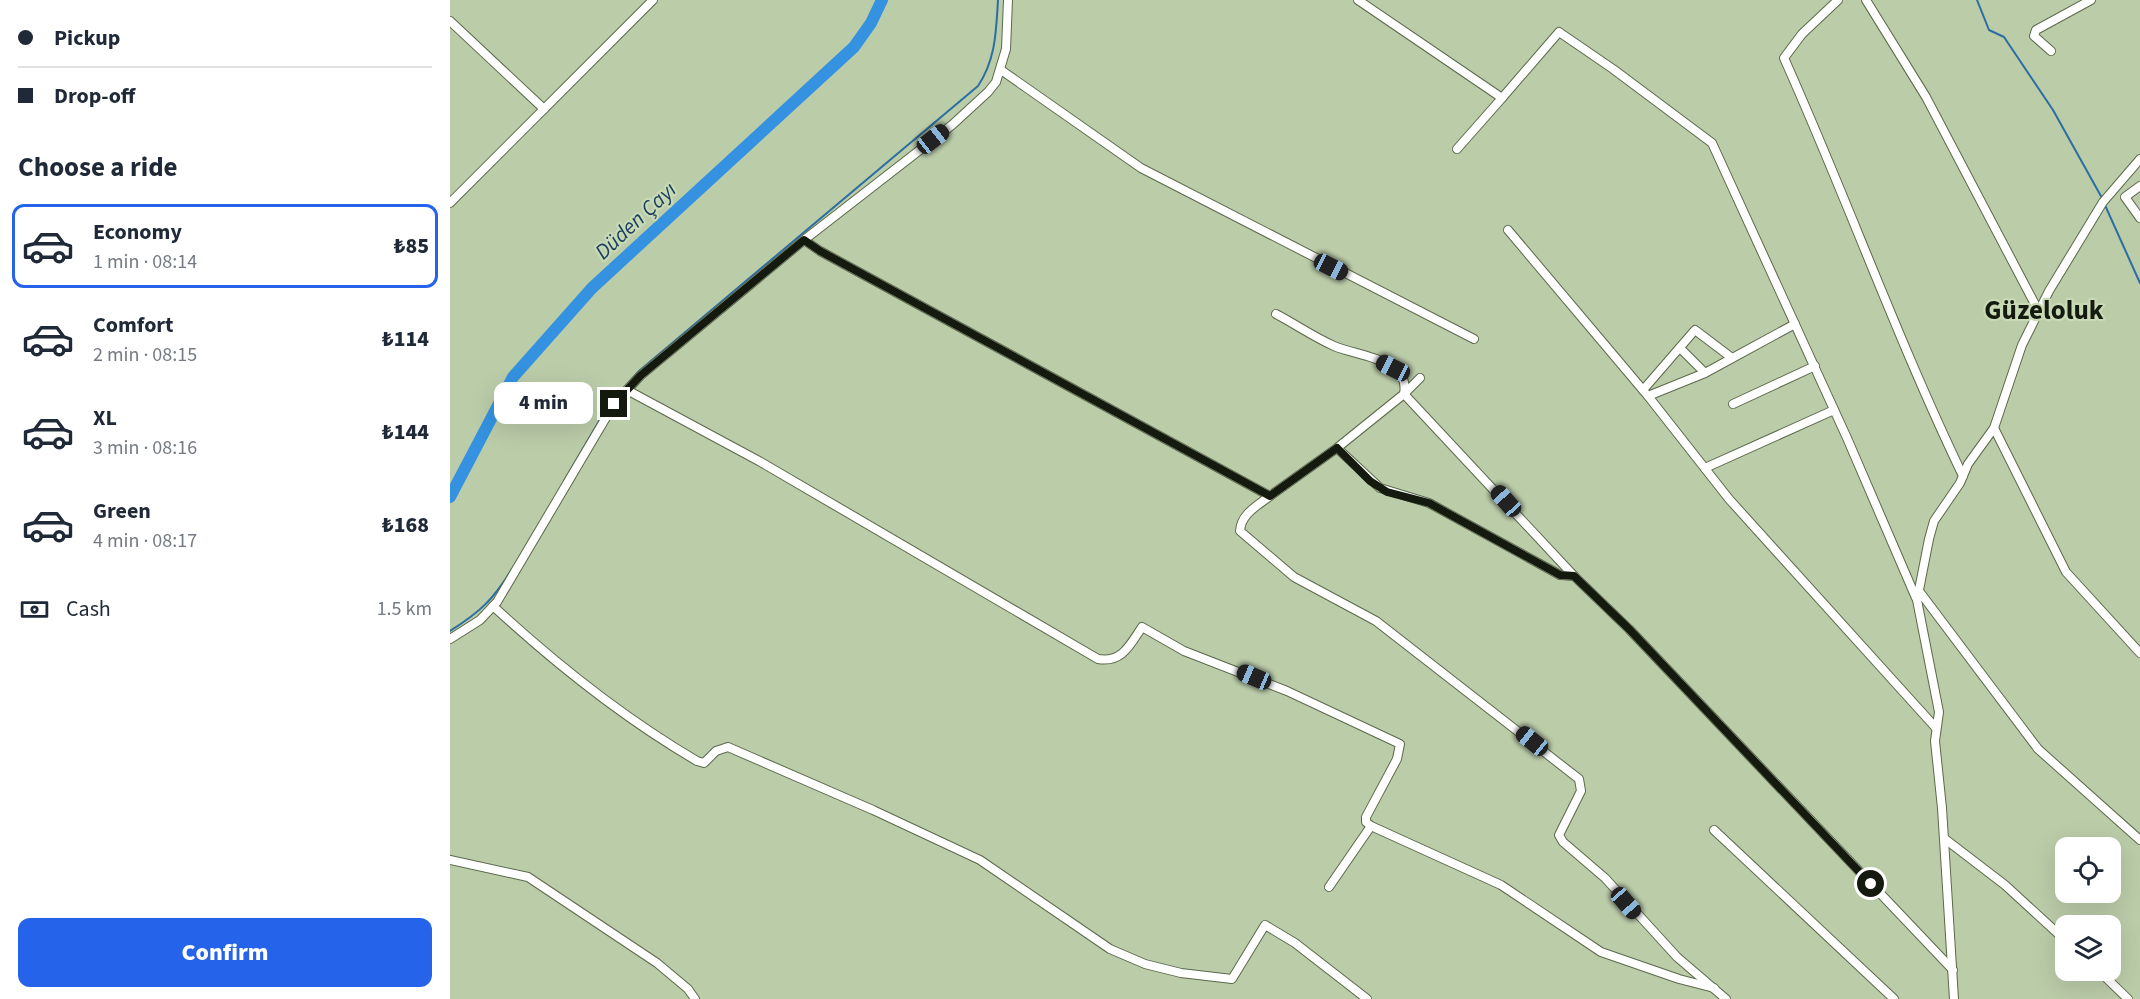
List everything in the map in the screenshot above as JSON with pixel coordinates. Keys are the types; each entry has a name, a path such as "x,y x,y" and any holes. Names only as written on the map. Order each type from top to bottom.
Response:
{"street":[{"path":"450,203 653,0"},
{"path":"450,639 480,620 493,606 614,404 640,376 804,240 952,125 988,92 1001,70 1006,49 1008,0"},
{"path":"1358,0 1502,98"},
{"path":"1838,0 1802,34 1784,58 1830,160 1921,388 1963,476"},
{"path":"1866,0 1926,97 2039,312"},
{"path":"2051,51 2034,36 2036,30 2091,0"},
{"path":"450,21 544,109"},
{"path":"1457,148 1559,32 1700,132 1712,143 1918,595 2038,749 2140,840"},
{"path":"1001,70 1141,168 1474,339"},
{"path":"1954,999 1945,839 1935,741 1939,712 1918,595 1934,521 1963,476 1968,464 1994,428 2022,345 2039,312 2105,200 2140,159"},
{"path":"2140,186 2125,197 2140,218"},
{"path":"1508,230 1646,393 1729,499 1936,728"},
{"path":"804,240 820,251 1270,496"},
{"path":"1275,314 1335,347 1367,354 1393,368 1403,376 1406,384 1404,393"},
{"path":"1646,393 1705,373 1795,324"},
{"path":"1646,393 1695,330 1732,358"},
{"path":"1680,348 1705,373"},
{"path":"1733,404 1815,366"},
{"path":"1420,378 1337,448 1245,516 1240,522 1240,531 1294,577 1376,621 1579,779 1581,791 1560,830 1563,842 1605,878 1671,950 1726,999"},
{"path":"627,390 759,461 1098,659 1110,661 1122,656 1142,627 1184,651 1287,691 1400,744 1397,759 1366,817 1366,822 1371,826 1501,885 1601,952 1679,979 1714,988"},
{"path":"1404,393 1574,576 1629,629 1953,970"},
{"path":"1705,468 1834,410"},
{"path":"1994,428 2011,457 2066,572 2140,653"},
{"path":"1337,448 1370,481 1387,492 1429,503 1560,575 1574,576"},
{"path":"493,606 593,693 659,739 697,761 704,763 716,751 728,747 873,810 980,860 1119,952 1145,964 1181,973 1232,979 1265,925 1295,943 1366,999"},
{"path":"1329,887 1371,826"},
{"path":"1714,830 1894,999"},
{"path":"1945,839 2005,885 2055,930"},
{"path":"450,860 528,877 657,963 688,989 695,999"},
{"path":"2109,981 2128,999"}],"waterway":[{"name":"Düden Çayı","path":"450,497 513,377 592,288 854,47 871,23 882,0"},
{"path":"564,481 608,406 639,371 978,86 992,55 998,0"},
{"path":"1977,0 1989,30 2004,37 2053,110 2102,198"},
{"path":"2104,203 2140,283"},
{"path":"450,631 486,604 512,569"}],"district":[{"name":"Güzeloluk","path":"2044,310"}],"route":[{"path":"614,404 640,376 804,240 820,251 1270,496 1337,448 1370,481 1387,492 1429,503 1545,568 1560,575 1574,576 1629,629 1871,884"}]}
